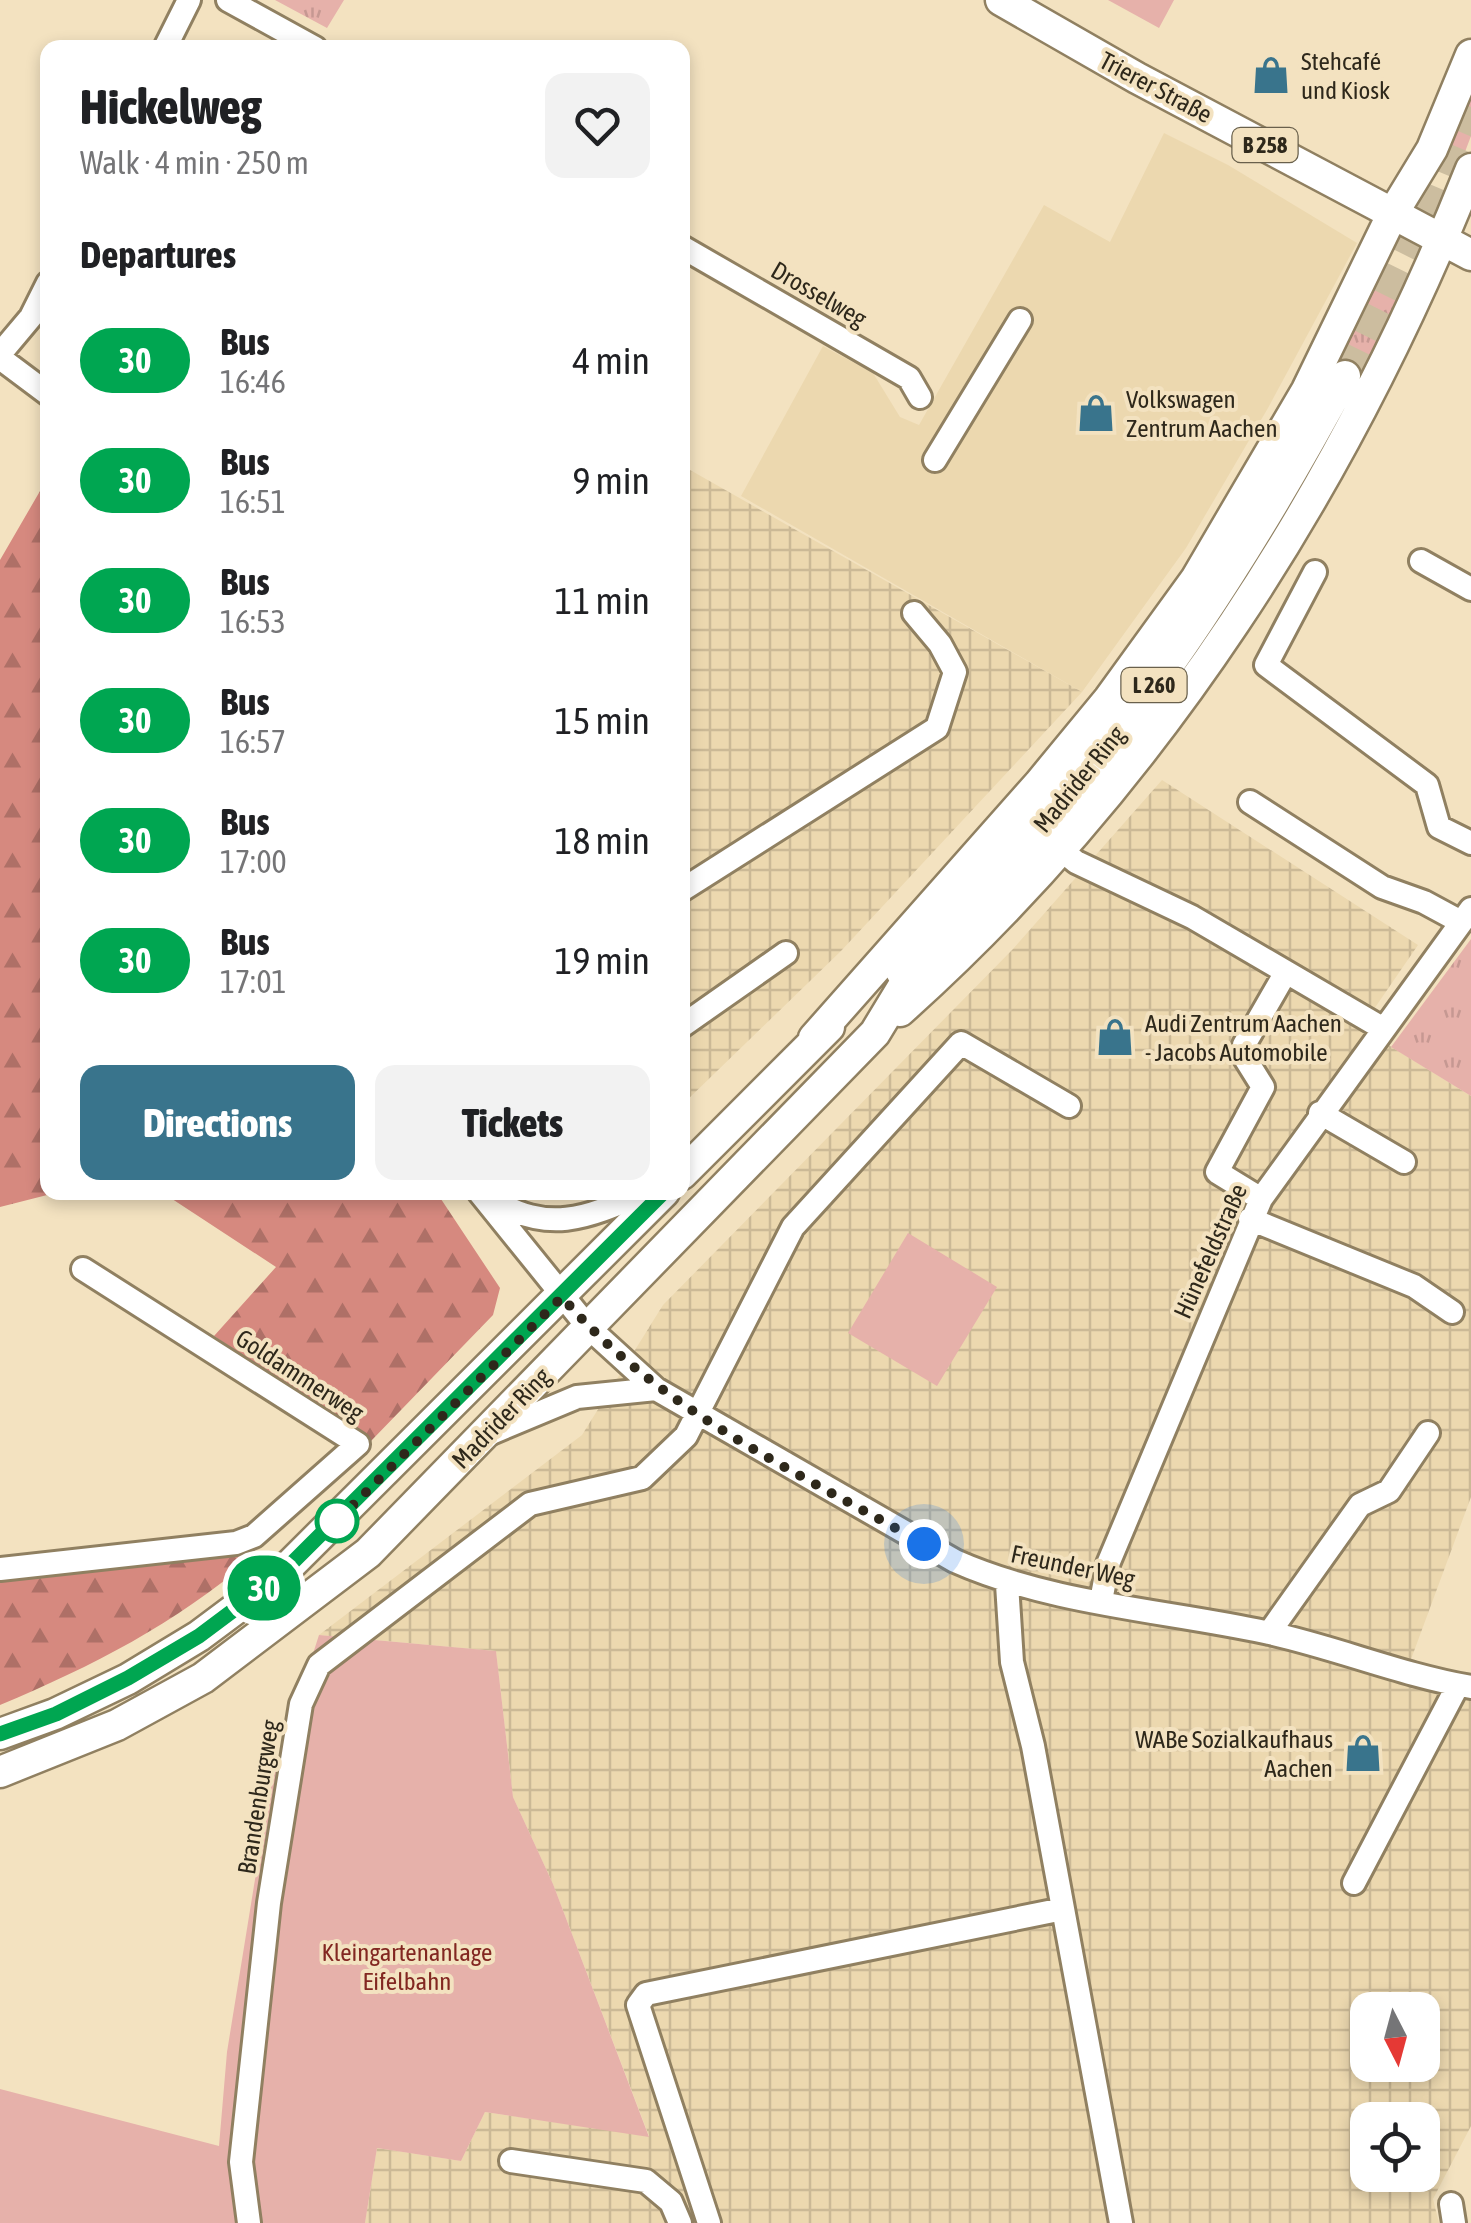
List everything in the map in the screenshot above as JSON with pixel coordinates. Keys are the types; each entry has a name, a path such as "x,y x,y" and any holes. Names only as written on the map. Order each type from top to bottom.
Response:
{"main road":[{"name":"Trierer Straße","path":"1001,0 1471,255"},
{"path":"814,1038 1039,784 1108,700 1196,579 1284,433 1393,213 1432,149 1471,55"},
{"path":"875,1033 1004,912 1200,675 1277,558 1413,305 1471,168"},
{"name":"Madrider Ring","path":"690,1166 814,1038 918,962 1040,829 1137,708 1259,529 1345,376"},
{"name":"Madrider Ring","path":"0,1772 117,1724 203,1678 368,1552 875,1033 918,962"},
{"name":"Madrider Ring","path":"0,1734 56,1714 128,1678 199,1636 278,1577 656,1200"}],"street":[{"path":"169,40 189,0"},
{"path":"228,0 300,40"},
{"name":"Drosselweg","path":"690,252 909,378 920,397"},
{"path":"40,299 0,356 40,388"},
{"path":"935,460 1020,320"},
{"path":"1421,561 1471,589"},
{"path":"1315,572 1266,665 1427,786 1438,827 1471,843"},
{"path":"690,885 938,728 955,672 940,644 914,613"},
{"path":"1250,802 1382,887 1466,916"},
{"path":"1059,848 1076,862 1192,918 1382,1028"},
{"name":"Hünefeldstraße","path":"1100,1601 1108,1564 1255,1209 1320,1113 1466,916"},
{"path":"690,1020 786,952"},
{"path":"1286,972 1244,1045 1243,1055 1263,1086 1217,1172 1255,1209 1414,1286 1452,1312"},
{"name":"Brandenburgweg","path":"249,2223 241,2162 269,1903 301,1704 319,1665 530,1504 642,1478 686,1436 792,1227 961,1043 1068,1106"},
{"path":"1320,1113 1404,1162"},
{"name":"Freunder Weg","path":"486,1200 588,1328 656,1388 697,1416 955,1561 1007,1584 1268,1633 1464,1686"},
{"path":"493,1200 539,1221 588,1215 626,1200"},
{"name":"Goldammerweg","path":"0,1569 236,1542 254,1536 358,1444 82,1269"},
{"path":"484,1437 577,1397 656,1388"},
{"path":"1268,1633 1360,1505 1389,1492 1428,1433"},
{"path":"1007,1584 1012,1662 1063,1909 1120,2223"},
{"path":"1354,1884 1464,1686"},
{"path":"708,2223 638,2004 646,1994 1063,1909"},
{"path":"511,2161 646,2181 671,2202 680,2223"},
{"path":"695,2185 712,2194 724,2223"}],"shaded area":[{"name":"Volkswagen Zentrum Aachen","path":"1164,133 1228,165 1357,243 1268,408 1186,548 1082,692 741,496 823,346 873,373 900,417 919,425 1044,205 1110,242"},
{"path":"690,470 1082,692 841,951 690,1097"},
{"path":"1162,780 1418,945 1361,1028 1471,1096 1471,1497 1403,1681 1471,1691 1471,2126 1440,2186 1440,2102 1350,2102 1350,2192 1437,2192 1433,2199 1439,2223 365,2223 377,2148 461,2161 485,2112 649,2136 553,1884 513,1797 496,1651 319,1635 582,1435 663,1305 1013,949"}],"green space":[{"path":"275,0 344,0 327,28"},
{"path":"1108,0 1174,0 1159,28"},
{"path":"1471,85 1471,136 1457,173 1437,164"},
{"path":"1377,274 1399,292 1359,388 1328,372"},
{"path":"40,491 40,1197 0,1207 0,560"},
{"path":"1471,939 1471,1096 1391,1047"},
{"path":"174,1200 442,1200 500,1288 493,1315 371,1441 214,1336 276,1267"},
{"path":"908,1233 997,1287 937,1386 848,1333"},
{"path":"251,1550 252,1558 163,1623 100,1659 0,1705 0,1581"},
{"name":"Kleingartenanlage Eifelbahn","path":"319,1635 496,1651 513,1797 553,1884 649,2137 485,2112 461,2161 377,2148 365,2223 0,2223 0,2089 219,2146 227,2052 270,1787"}],"tunnel":[{"path":"1345,376 1432,200 1471,107"}],"bus line":[{"name":"30","path":"0,1734 56,1714 128,1678 199,1636 278,1577 398,1463 656,1200"}],"place":[{"name":"Stehcafé und Kiosk","path":"1271,75"},
{"name":"Volkswagen Zentrum Aachen","path":"1096,413"},
{"name":"Audi Zentrum Aachen - Jacobs Automobile","path":"1115,1037"},
{"name":"WABe Sozialkaufhaus Aachen","path":"1363,1753"}],"route":[{"path":"337,1521 326,1532 562,1297 588,1328 656,1388 706,1421 924,1544"}]}
